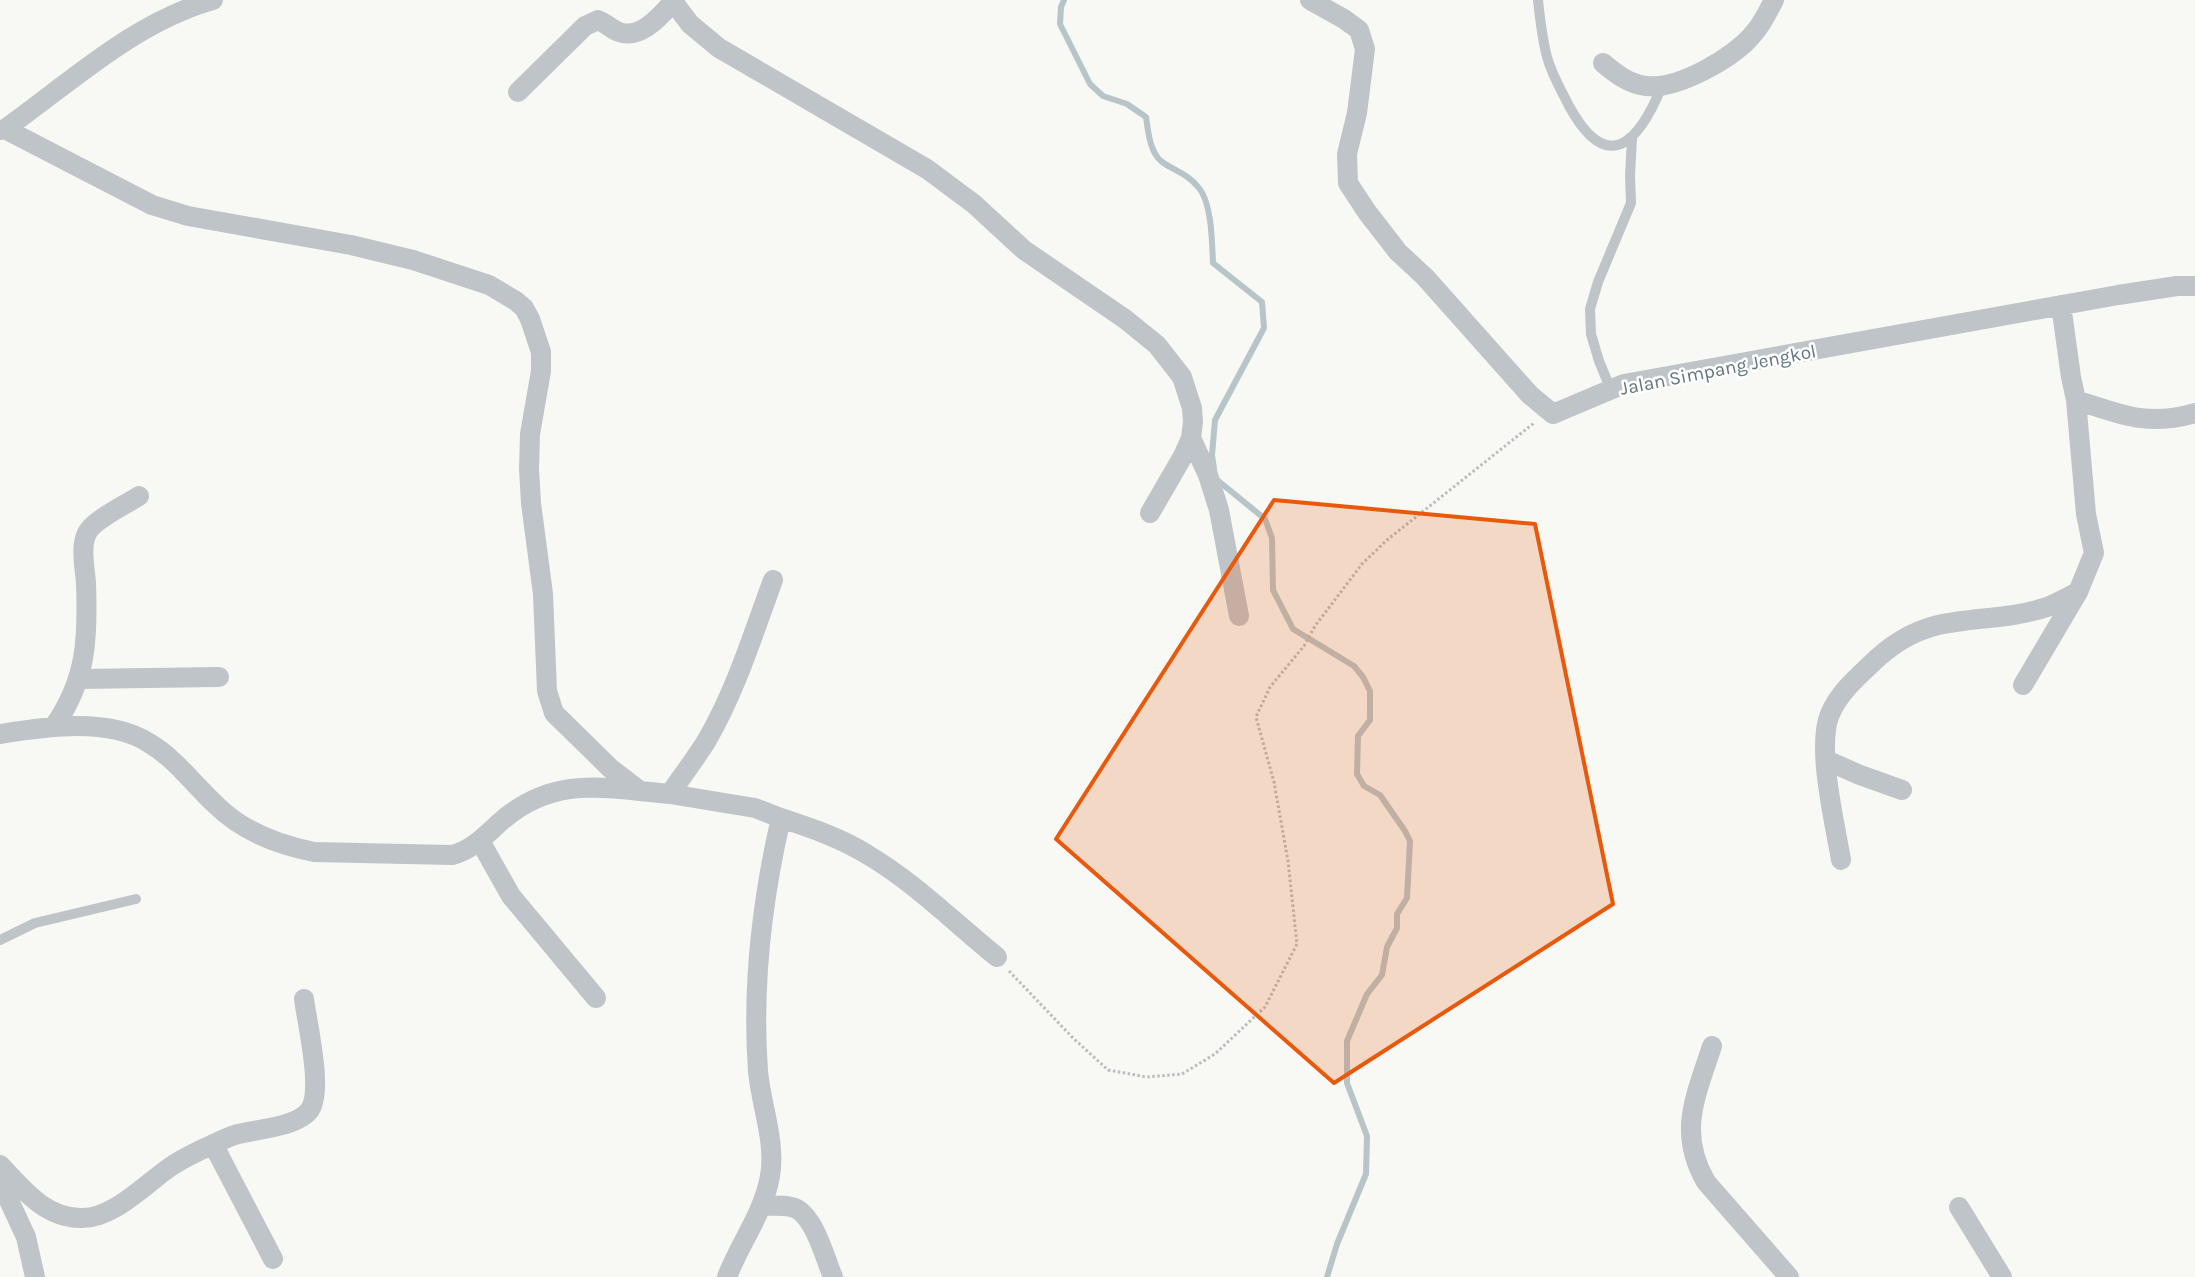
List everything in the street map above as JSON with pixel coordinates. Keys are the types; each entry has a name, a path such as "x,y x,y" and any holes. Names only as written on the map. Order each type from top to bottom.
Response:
{"street":[{"path":"213,0 193,6 153,24 2,129 152,205 204,220 351,245 413,260 489,285 504,293 524,308 530,319 541,352 541,372 530,434 529,469 531,503 543,594 549,703 554,713 588,747 640,791"},
{"path":"1603,63 1618,76 1630,82 1648,87 1662,86 1700,72 1741,46 1754,34 1774,0"},
{"path":"518,92 585,26 598,20 619,32 633,32 648,26 656,20 673,1 690,24 719,48 926,169 974,204 1024,250 1142,331 1170,359 1182,377 1192,408 1191,438 1170,480 1150,512"},
{"path":"1313,1 1359,30 1365,49 1363,72 1347,154 1348,183 1367,212 1398,252 1425,276 1530,395 1553,414"},
{"name":"Jalan Simpang Jengkol","path":"1553,414 1624,384 2128,293 2195,286"},
{"path":"2023,685 2078,592 2094,553 2086,514 2076,400 2061,305"},
{"path":"2076,400 2140,420 2168,419 2195,413"},
{"path":"1191,438 1214,492 1239,616"},
{"path":"55,726 69,705 80,679 85,648 84,550 87,534 96,524 139,496"},
{"path":"670,794 707,740 720,715 752,638 772,580"},
{"path":"1841,860 1826,760 1825,733 1829,716 1845,689 1886,649 1910,634 1923,629 1964,620 2014,615 2047,607 2078,592"},
{"path":"80,679 219,677"},
{"path":"0,734 55,726 85,726 114,730 149,742 166,755 217,806 234,820 270,839 293,848 340,854 443,856 459,854 480,841 505,818 542,795 566,788 588,786 670,794 755,808 819,831 870,856 908,884 996,958"},
{"path":"1826,760 1902,790"},
{"path":"727,1277 745,1236 762,1206 771,1174 772,1157 758,1071 758,998 765,902 780,818"},
{"path":"480,841 511,896 596,998"},
{"path":"0,1165 41,1206 55,1213 82,1218 105,1213 174,1165 214,1144 238,1134 291,1122 309,1111 314,1102 316,1079 304,999"},
{"path":"1712,1046 1692,1108 1691,1150 1706,1182 1789,1277"},
{"path":"214,1144 273,1259"},
{"path":"0,1181 26,1237 35,1277"},
{"path":"762,1206 788,1207 796,1209 803,1214 814,1231 833,1277"},
{"path":"1959,1207 2002,1277"}],"lane":[{"path":"1538,0 1542,31 1553,73 1580,124 1593,138 1608,145 1619,144 1632,138 1651,112 1662,86"},
{"path":"1611,390 1599,361 1591,334 1590,309 1598,282 1631,203 1632,138"},
{"path":"0,940 35,923 136,899"}],"path":[{"path":"996,958 1073,1038 1108,1070 1147,1077 1182,1074 1215,1054 1265,1007 1297,944 1274,782 1256,717 1270,687 1304,646 1314,626 1362,564 1387,540 1538,421 1553,414"}],"highlighted area":[{"path":"1274,500 1535,524 1613,904 1334,1083 1056,839"}],"waterway":[{"path":"1064,0 1061,7 1060,24 1090,84 1103,96 1127,104 1146,117 1150,141 1157,157 1190,179 1203,195 1209,213 1213,263 1262,302 1264,328 1215,420 1212,455 1214,469"},
{"path":"1216,479 1265,519 1272,538 1273,590 1293,629 1354,666 1363,677 1370,691 1370,720 1358,736 1357,774 1364,786 1380,795 1410,841 1407,898 1397,914 1397,928 1387,947 1382,975 1367,994 1347,1041 1347,1083 1367,1136 1366,1174 1337,1244 1327,1277"}]}
